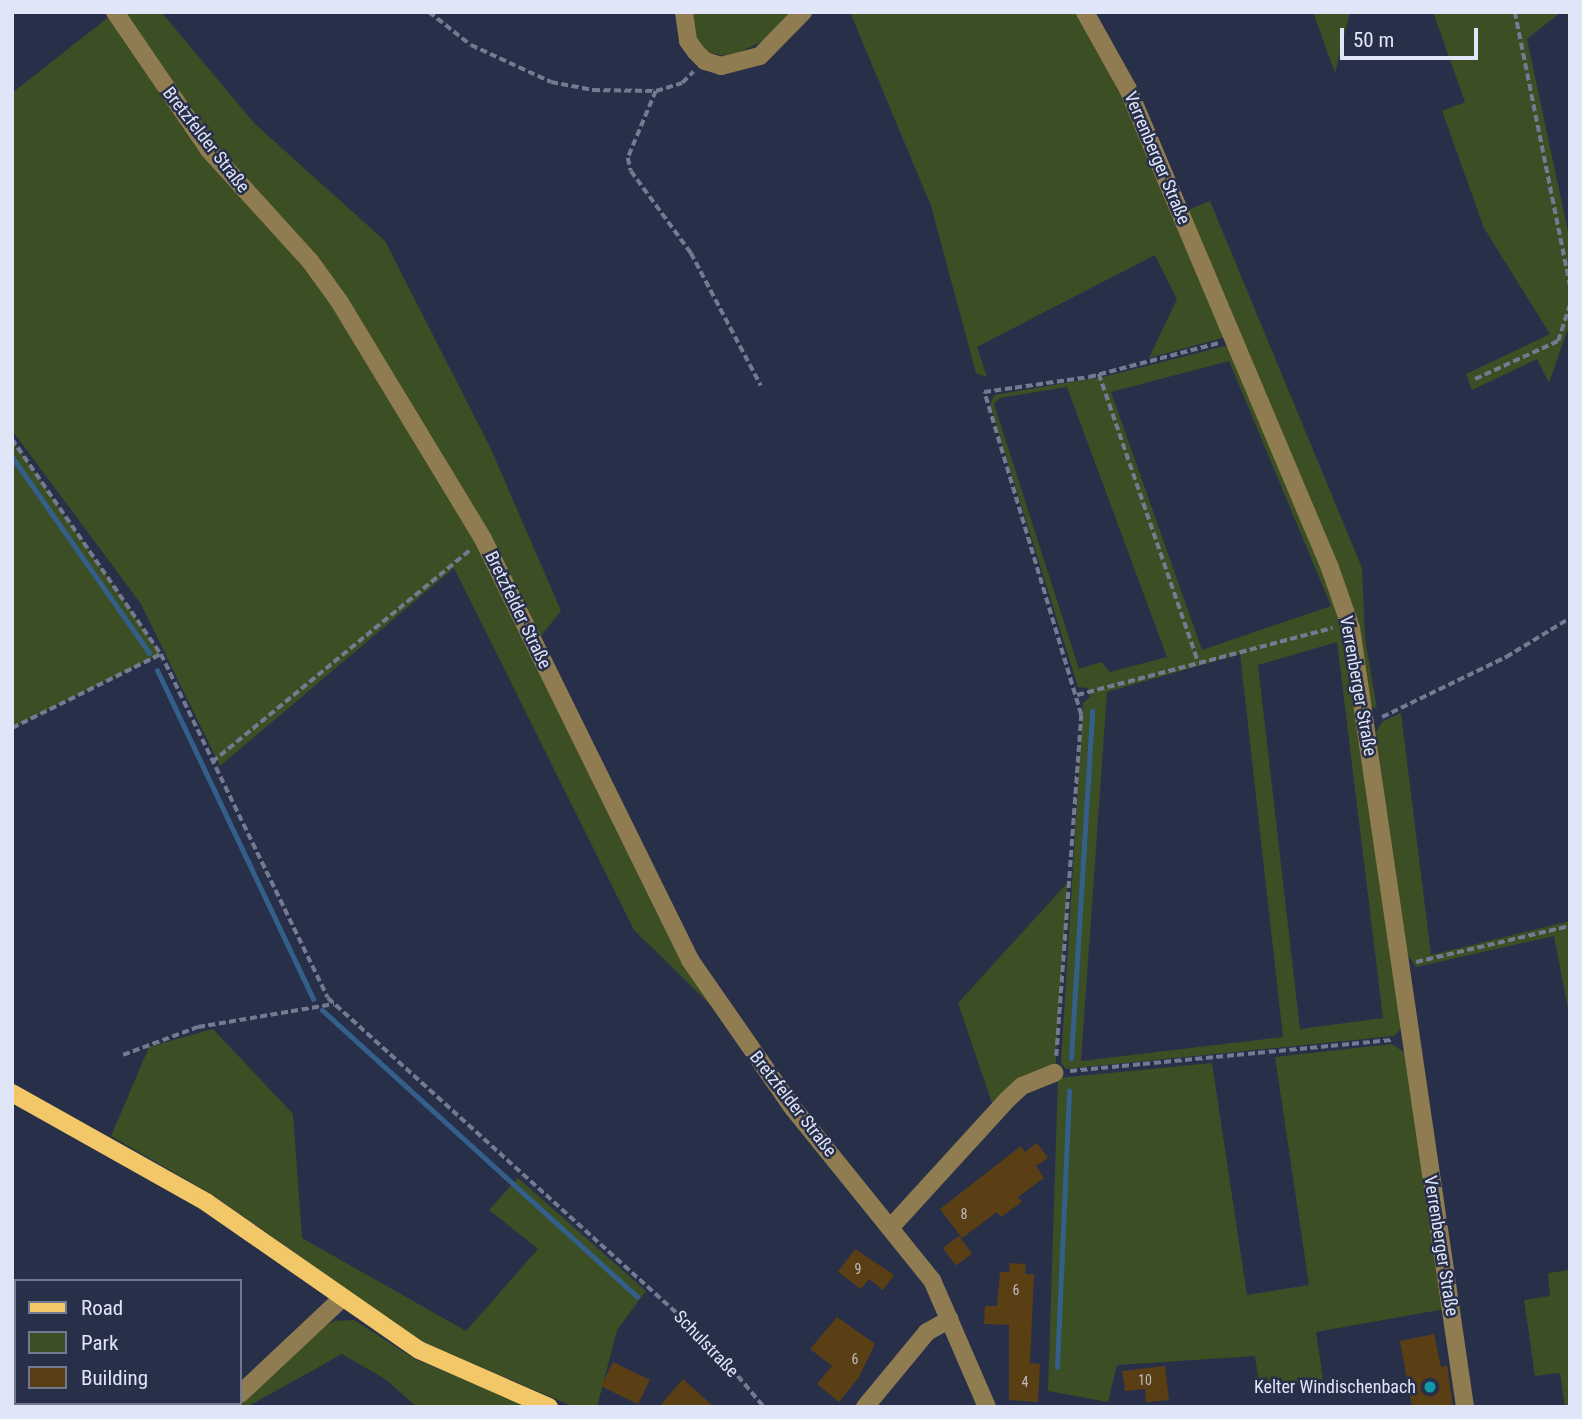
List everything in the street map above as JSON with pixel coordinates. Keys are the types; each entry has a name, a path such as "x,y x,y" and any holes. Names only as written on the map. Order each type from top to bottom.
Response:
{"main road":[{"path":"12,1093 206,1202 341,1299 419,1350 549,1407"}],"street":[{"name":"Bretzfelder Straße","path":"115,12 201,140 303,253 339,301 483,539 690,960 793,1108 932,1280 987,1407"},
{"path":"684,12 688,41 705,61 721,66 760,56 803,12"},
{"name":"Verrenberger Straße","path":"1085,12 1128,89 1235,340 1351,628 1465,1407"},
{"path":"891,1227 1007,1099 1022,1086 1055,1073"},
{"path":"242,1392 341,1299"},
{"path":"864,1407 927,1332 950,1319"}],"path":[{"path":"429,12 471,46 551,82 593,90 656,92 682,83 705,61"},
{"path":"1515,12 1570,285"},
{"path":"656,92 628,158 631,172 691,253 761,386"},
{"path":"1475,379 1558,341 1570,304"},
{"path":"1235,340 1099,374 984,392 990,426 1077,695 1081,715 1055,1073 1410,1038"},
{"path":"1099,374 1199,662"},
{"path":"12,439 161,654 212,762 334,1004 198,1027 123,1055"},
{"path":"212,762 483,539"},
{"path":"1367,724 1506,657 1570,618"},
{"path":"1077,695 1338,626 1351,628"},
{"path":"12,728 161,654"},
{"path":"1400,966 1570,926"},
{"name":"Schulstraße","path":"334,1004 711,1344 764,1407"}],"green space":[{"path":"115,12 161,12 255,124 385,241 491,449 561,611 535,643 733,1027 634,930 454,568 220,766 141,604 14,433 12,93"},
{"path":"692,12 792,12 769,38 730,57 702,51 694,40"},
{"path":"850,12 1079,12 1121,92 1226,337 1149,358 1177,299 1155,255 977,347 987,377 976,373 931,206"},
{"path":"1313,12 1350,12 1335,73"},
{"path":"1433,12 1561,12 1527,39 1570,241 1570,323 1549,383 1537,359 1472,390 1466,374 1550,334 1484,228 1442,111 1465,102"},
{"path":"1210,201 1362,568 1365,638 1377,709 1371,706 1357,630 1188,210"},
{"path":"1225,346 1231,350 1326,572 1345,635 1401,1029 1394,1036 1066,1069 1061,1063 1083,703 1090,697 1088,688 1078,687 990,405 994,395 1107,376","holes":["1229,361 1331,606 1202,650 1111,392","1067,387 1167,657 1110,672 1101,662 1079,669 994,404 1000,398","1337,642 1383,1018 1300,1029 1258,665","1240,654 1283,1037 1081,1061 1107,692"]},
{"path":"12,439 161,654 12,728"},
{"path":"1401,713 1431,955 1570,921 1570,1019 1554,936 1416,967 1405,951 1376,732 1382,722"},
{"path":"1068,882 1055,1073 995,1112 958,1003"},
{"path":"213,1029 293,1114 302,1238 466,1331 538,1249 489,1210 518,1178 646,1291 617,1330 597,1407 574,1407 421,1341 211,1194 111,1136 149,1047"},
{"path":"1392,1044 1405,1053 1445,1309 1316,1332 1323,1379 1260,1390 1255,1356 1117,1365 1108,1402 1048,1391 1058,1078 1212,1063 1247,1295 1309,1285 1275,1057"},
{"path":"1570,1270 1570,1407 1565,1407 1560,1373 1535,1376 1524,1300 1550,1296 1548,1273"},
{"path":"354,1320 415,1359 530,1407 417,1407 385,1379 342,1354 247,1407 230,1407 242,1405 242,1401 318,1330 334,1321"}],"building":[{"path":"1037,1143 1048,1158 1036,1166 1044,1178 1018,1197 1022,1202 1001,1217 997,1212 962,1238 940,1209 1021,1146 1025,1152"},
{"path":"959,1236 972,1254 956,1266 943,1248"},
{"path":"855,1249 894,1275 883,1290 869,1279 861,1289 838,1272"},
{"path":"1010,1263 1026,1264 1025,1274 1034,1274 1030,1363 1040,1364 1038,1402 1009,1400 1009,1325 984,1324 985,1306 997,1306 1000,1272 1009,1272"},
{"path":"837,1317 875,1344 859,1377 839,1402 817,1384 832,1366 810,1349"},
{"name":"Kelter Windischenbach","path":"1434,1334 1441,1367 1447,1365 1453,1407 1412,1407 1400,1341"},
{"path":"613,1362 650,1380 638,1404 601,1386"},
{"path":"1165,1366 1169,1400 1146,1402 1145,1389 1125,1391 1122,1371"},
{"path":"683,1379 714,1407 659,1407"}],"waterway":[{"path":"12,457 149,653"},
{"path":"157,670 313,999"},
{"path":"1071,1058 1092,711"},
{"path":"322,1010 637,1297"},
{"path":"1057,1367 1069,1090"}],"place":[{"name":"Kelter Windischenbach","path":"1430,1387"}]}
